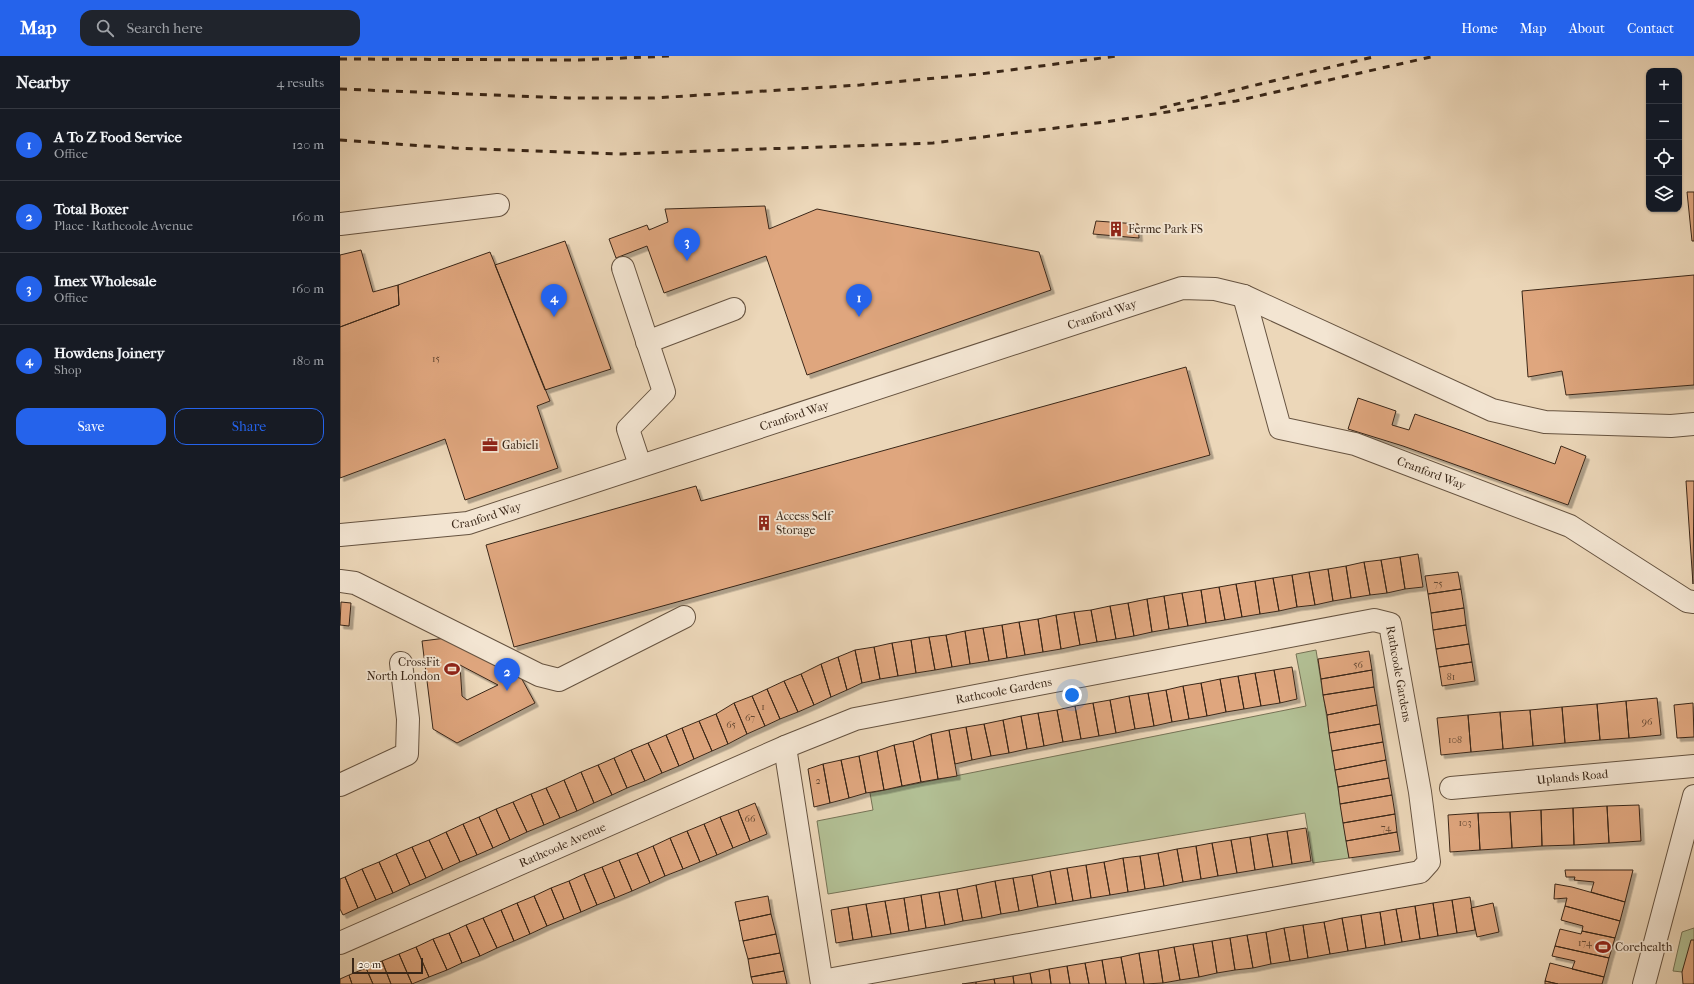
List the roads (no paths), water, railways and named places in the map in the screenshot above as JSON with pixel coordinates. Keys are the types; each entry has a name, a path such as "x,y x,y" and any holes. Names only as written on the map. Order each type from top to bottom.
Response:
{"street":[{"path":"340,224 498,205"},
{"path":"623,268 664,392 628,429 640,466"},
{"name":"Cranford Way","path":"340,534 468,523 1182,288 1215,289 1244,296 1492,410 1545,422 1670,426 1694,424"},
{"name":"Cranford Way","path":"1244,296 1280,428 1355,444 1570,526 1687,602 1694,602"},
{"path":"647,342 734,309"},
{"path":"340,581 355,583 539,675 559,680 684,617"},
{"name":"Rathcoole Gardens","path":"1374,620 1390,624 1420,792 1429,862 1420,872 822,982 785,747 855,719 1374,620"},
{"path":"340,785 407,754 408,719 401,663"},
{"name":"Rathcoole Avenue","path":"340,943 785,747"},
{"name":"Uplands Road","path":"1452,788 1694,766"},
{"path":"1644,984 1694,796"}],"railway":[{"path":"340,59 577,60 670,56"},
{"path":"340,89 568,98 654,98 860,85 980,74 1117,56"},
{"path":"1160,108 1377,56"},
{"path":"340,140 454,148 621,154 933,143 1105,122 1236,101 1435,56"}],"place":[{"name":"Ferme Park FS","path":"1116,229"},
{"name":"Imex Wholesale","path":"687,261"},
{"name":"Howdens Joinery","path":"554,317"},
{"name":"A To Z Food Service","path":"859,317"},
{"name":"Gabieli","path":"490,445"},
{"name":"Access Self Storage","path":"764,523"},
{"name":"CrossFit North London","path":"452,669"},
{"name":"Total Boxer","path":"507,691"},
{"name":"Corehealth","path":"1603,947"}]}
